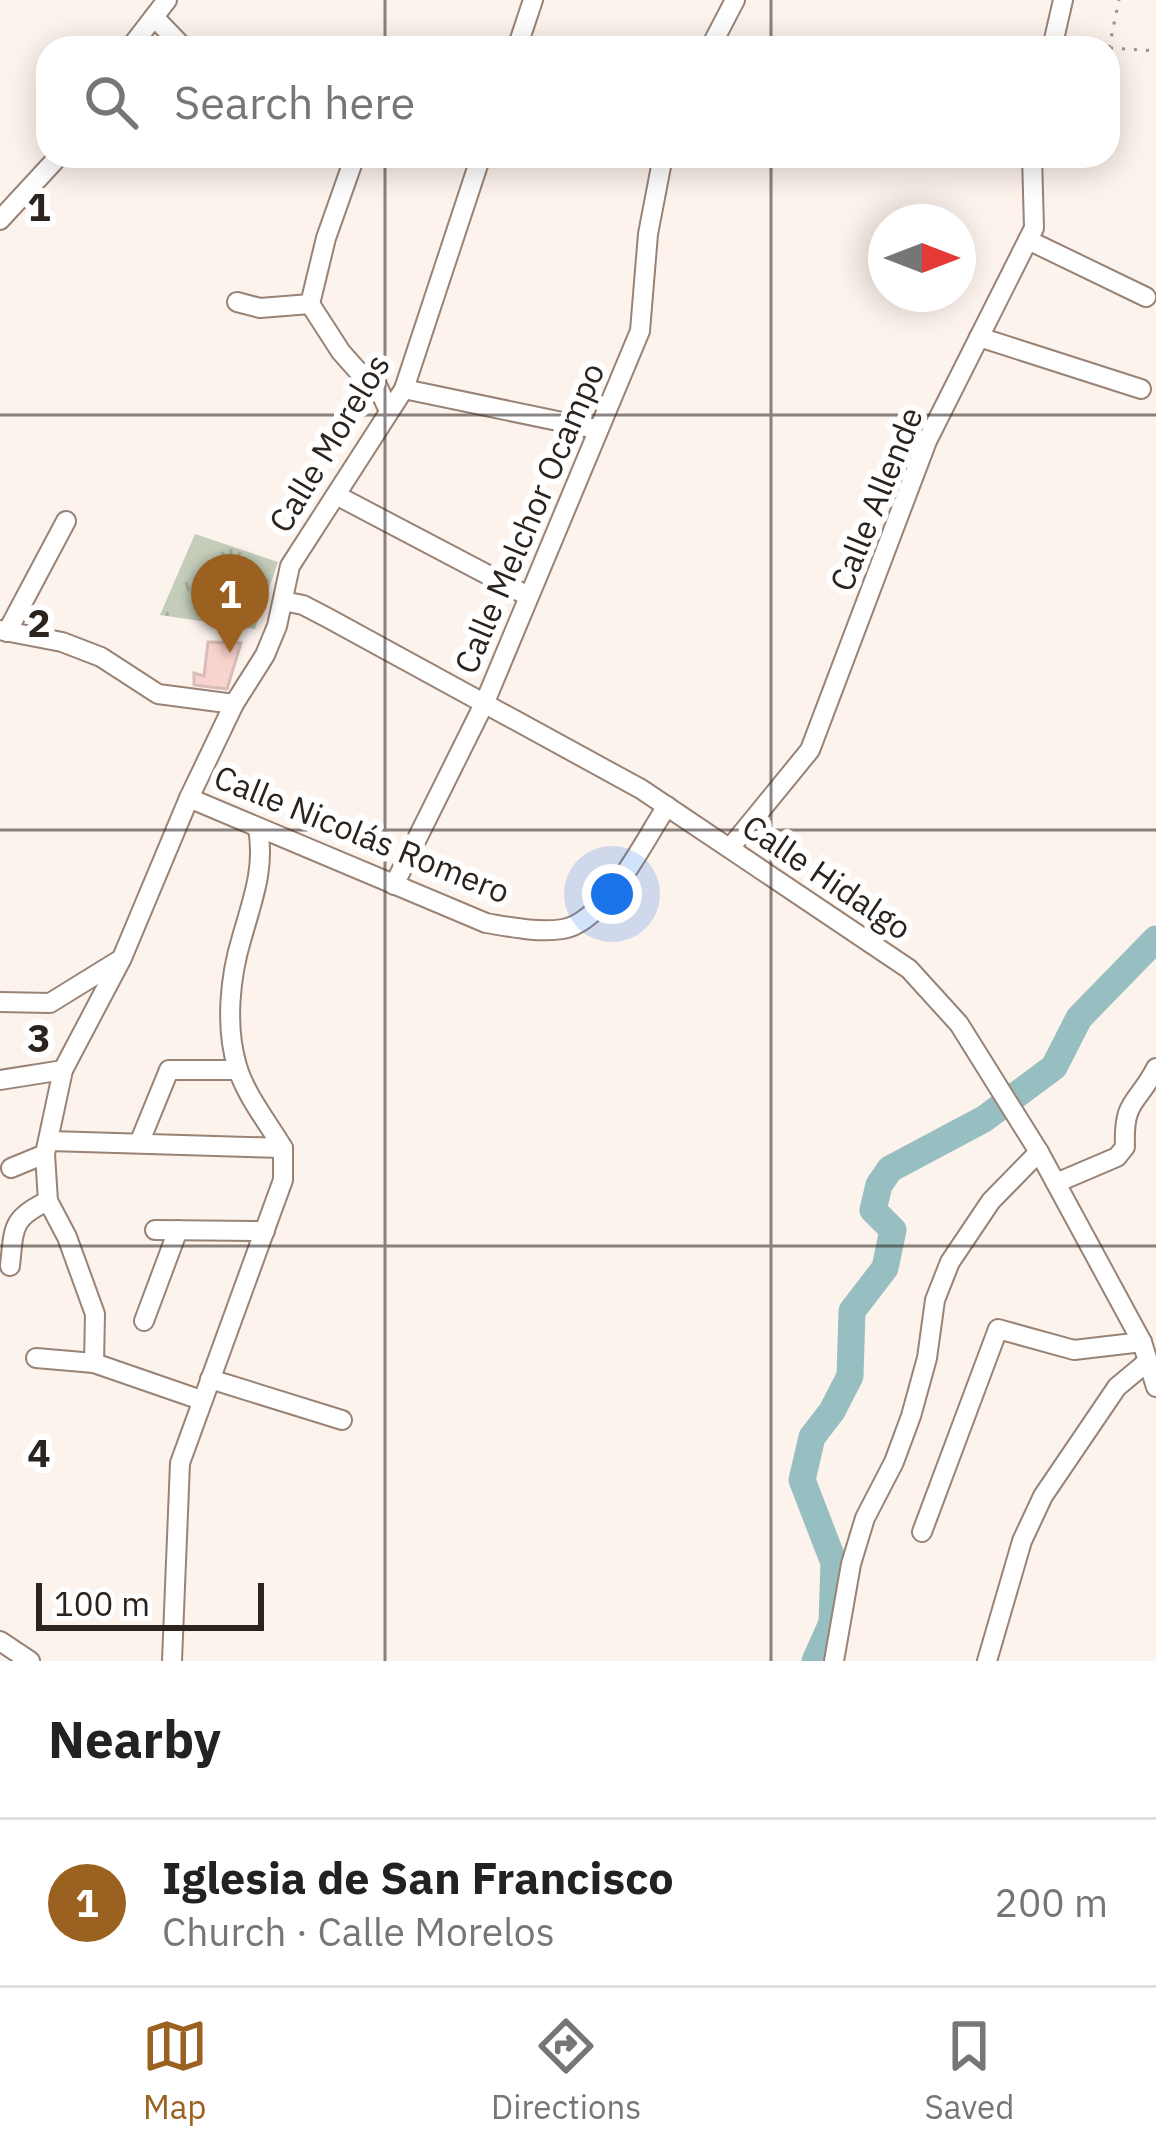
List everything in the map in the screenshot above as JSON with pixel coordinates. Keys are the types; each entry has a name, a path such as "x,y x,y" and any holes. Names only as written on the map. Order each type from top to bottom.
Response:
{"street":[{"path":"521,36 533,0"},
{"path":"716,36 735,0"},
{"path":"1055,36 1063,0"},
{"path":"139,36 161,8 177,36"},
{"path":"0,220 47,168"},
{"path":"351,168 326,238 310,304 341,352 376,383 389,411"},
{"name":"Calle Morelos","path":"48,1201 47,1148 62,1070 122,958 189,797 234,704 265,656 290,566 404,389 477,168"},
{"name":"Calle Melchor Ocampo","path":"394,885 485,702 640,331 648,234 661,168"},
{"name":"Calle Allende","path":"730,848 809,750 927,442 1028,240 1036,209 1033,168"},
{"path":"1028,240 1146,297"},
{"path":"237,302 260,308 310,304"},
{"path":"979,337 1142,389"},
{"path":"404,389 596,429"},
{"path":"336,495 528,596"},
{"path":"66,521 4,631 101,657 158,694 234,704"},
{"name":"Calle Hidalgo","path":"283,601 303,605 485,702 667,806 909,969 959,1024 1038,1150 1148,1356 1156,1387"},
{"name":"Calle Nicolás Romero","path":"189,797 486,923 563,929 584,922 599,908 667,806"},
{"path":"173,1661 180,1462 283,1180 283,1148 238,1070 231,1005 236,961 263,855 258,828"},
{"path":"0,1002 50,1003 122,958"},
{"path":"1056,1183 1117,1157 1125,1147 1128,1105 1156,1068"},
{"path":"0,1080 62,1070"},
{"path":"140,1141 170,1070 238,1070"},
{"path":"11,1168 47,1148 140,1141 283,1148"},
{"path":"834,1661 851,1564 865,1518 911,1416 927,1358 935,1300 950,1262 991,1201 1038,1150"},
{"path":"10,1266 14,1227 23,1213 48,1201 67,1237 95,1314 94,1363"},
{"path":"155,1230 265,1231"},
{"path":"144,1321 178,1230"},
{"path":"922,1532 998,1328 1074,1350 1148,1356"},
{"path":"987,1661 1022,1541 1043,1496 1117,1387 1148,1356"},
{"path":"36,1358 94,1363 201,1400"},
{"path":"210,1379 342,1420"},
{"path":"0,1641 30,1661"}],"path":[{"path":"1109,36 1119,0"},
{"path":"1120,49 1156,51"}],"green space":[{"path":"195,534 278,562 255,629 160,615"}],"building":[{"path":"208,642 241,643 227,689 194,685 194,673 204,676"}],"waterway":[{"path":"815,1661 832,1623 834,1563 802,1480 812,1437 850,1376 852,1311 885,1268 893,1230 873,1210 879,1185 890,1169 984,1119 1054,1067 1079,1018 1156,939"}],"place":[{"name":"Iglesia de San Francisco","path":"230,653"}]}
